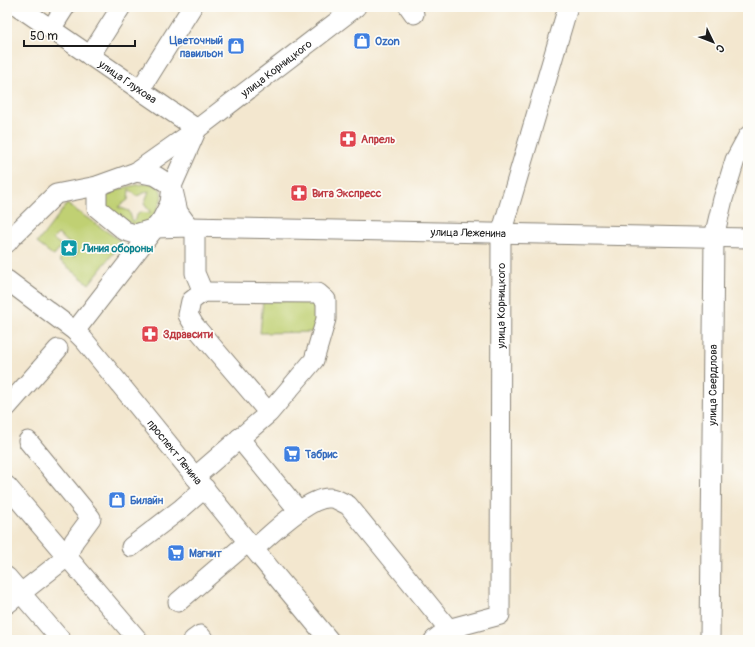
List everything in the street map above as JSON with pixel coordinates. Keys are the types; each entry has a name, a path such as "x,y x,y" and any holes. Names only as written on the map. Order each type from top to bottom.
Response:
{"street":[{"name":"улица Глухова","path":"19,7 197,129"},
{"path":"51,29 64,7"},
{"path":"90,56 121,7"},
{"path":"140,90 192,7"},
{"name":"улица Корницкого","path":"447,636 500,615 501,234 568,7"},
{"name":"улица Корницкого","path":"136,172 197,129 349,9"},
{"path":"75,331 162,219 170,203 172,186 197,129"},
{"name":"улица Свердлова","path":"710,640 714,237 722,199 735,160 748,136"},
{"path":"7,243 56,194 98,186 136,172 156,176 172,186 178,212 192,227 195,273 203,292"},
{"path":"98,186 97,208 125,231 135,234 155,228"},
{"name":"улица Леженина","path":"155,228 192,227 748,238"},
{"name":"проспект Ленина","path":"7,280 75,331 329,640"},
{"path":"131,547 182,508 200,482 240,438 269,413 314,360 326,319 326,300 318,293 203,292 191,301 188,315 194,325 269,413"},
{"path":"7,407 58,349"},
{"path":"240,438 299,511"},
{"path":"14,599 67,557 74,541 91,518 28,441"},
{"path":"7,486 138,640"},
{"path":"178,602 299,511 315,501 330,498 348,505 447,636"},
{"path":"7,577 14,599 61,640"},
{"path":"193,640 200,635 204,640"}],"green space":[{"path":"151,183 159,188 162,195 156,212 145,224 136,227 106,208 106,196 111,193 122,188","holes":["129,189 137,196 149,191 144,204 151,213 139,212 133,222 129,211 118,207 128,200"]},
{"path":"67,204 122,242 89,284 59,260 67,251 74,257 78,251 58,234 53,239 62,246 54,256 37,243"},
{"path":"263,300 318,301 315,332 260,333"}],"place":[{"name":"Ozon","path":"362,41"},
{"name":"Цветочный павильон","path":"236,46"},
{"name":"Апрель","path":"348,139"},
{"name":"Вита Экспресс","path":"299,193"},
{"name":"Линия обороны","path":"69,248"},
{"name":"Здравсити","path":"150,334"},
{"name":"Табрис","path":"292,454"},
{"name":"Билайн","path":"117,500"},
{"name":"Магнит","path":"176,553"}]}
